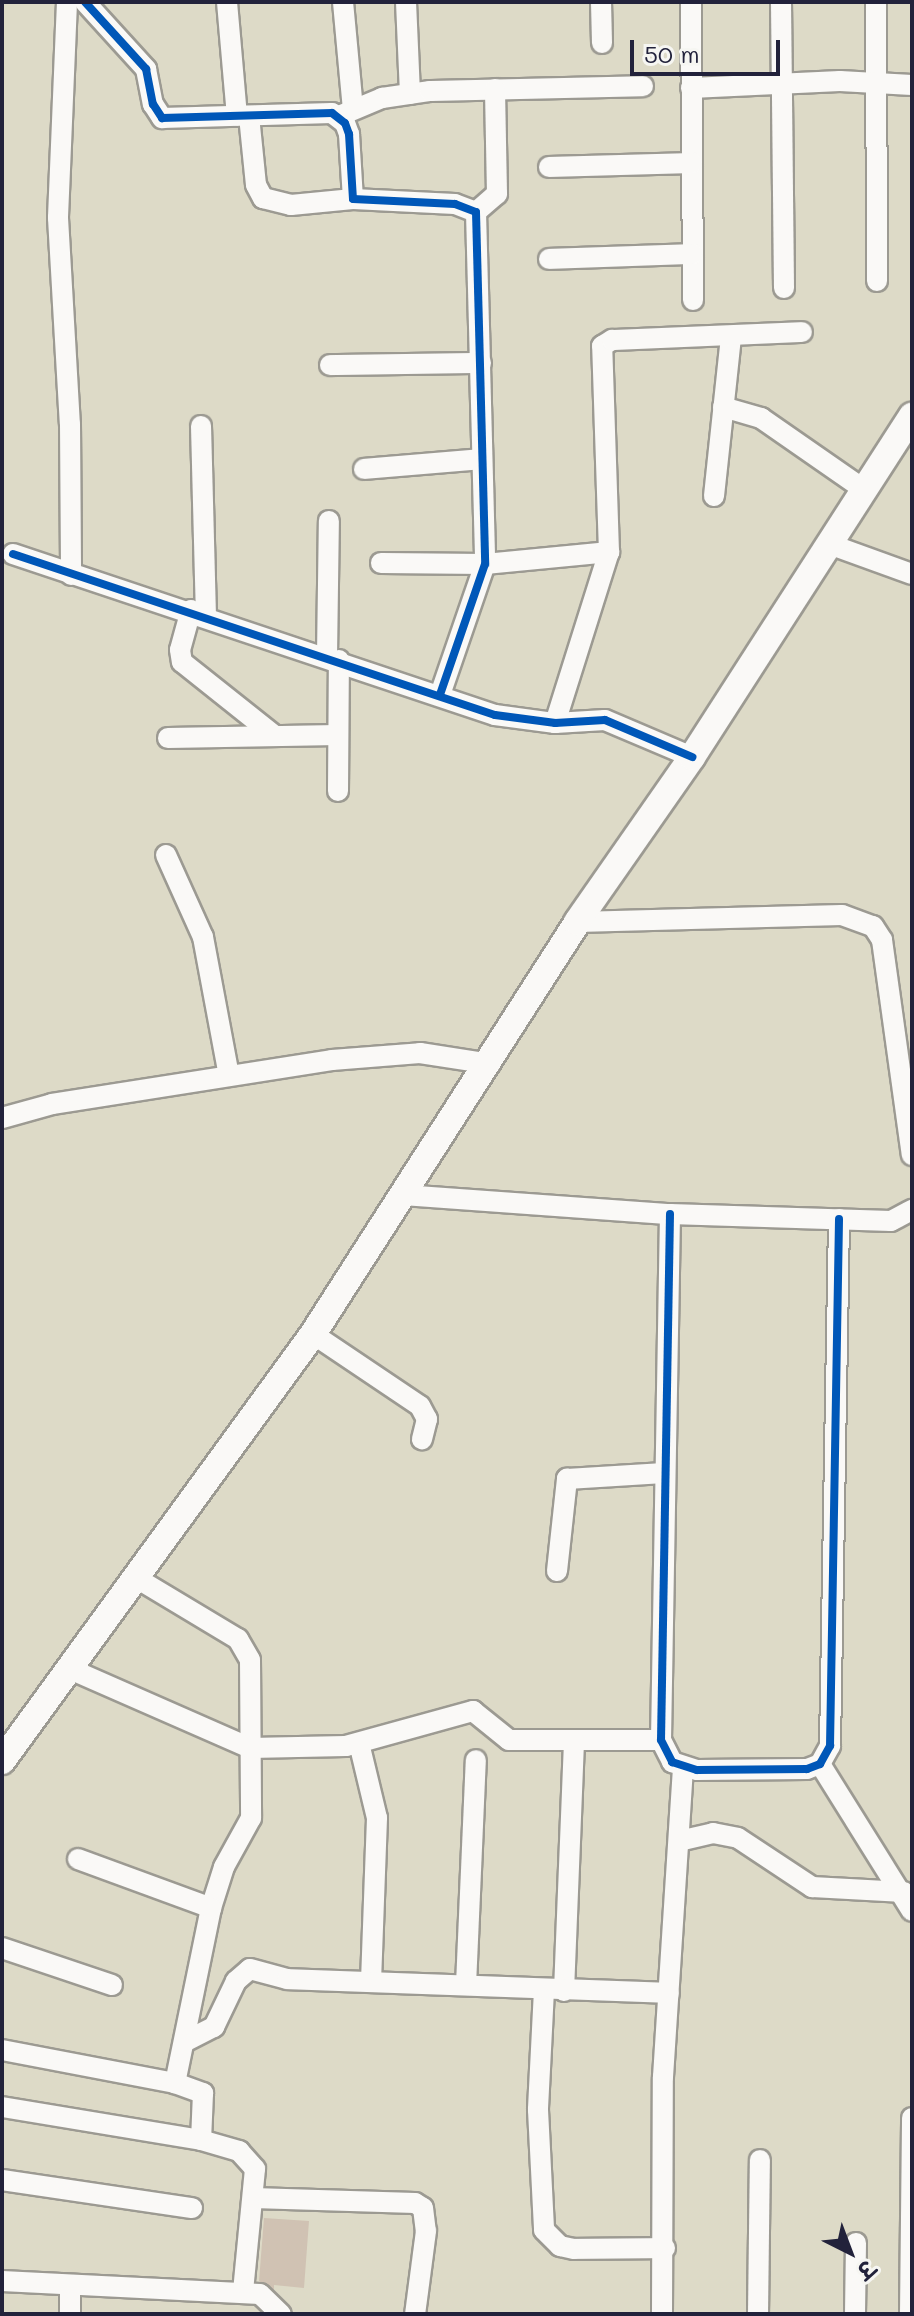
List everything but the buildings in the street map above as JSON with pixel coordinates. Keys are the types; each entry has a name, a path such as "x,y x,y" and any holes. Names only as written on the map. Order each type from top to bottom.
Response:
{"main road":[{"path":"2,1761 138,1579 313,1334 490,1064 577,922 692,757 912,416"}],"street":[{"path":"67,2 58,218 70,424 71,575"},
{"path":"85,2 146,69 153,104 162,118 346,113 410,94 643,86"},
{"path":"227,2 243,116 256,185 263,198 291,205 353,199 361,204 455,204 476,212"},
{"path":"343,2 346,113 353,199"},
{"path":"406,2 410,94"},
{"path":"601,2 602,43"},
{"path":"691,2 693,300"},
{"path":"781,2 784,288"},
{"path":"876,2 877,281"},
{"path":"691,88 782,84 912,85"},
{"path":"476,212 497,194 495,89"},
{"path":"549,167 692,163"},
{"path":"440,695 485,564 476,212"},
{"path":"549,259 693,254"},
{"path":"555,723 609,552 602,346 612,340 802,332"},
{"path":"714,496 731,337"},
{"path":"330,365 481,363"},
{"path":"723,407 761,418 866,491"},
{"path":"201,426 199,612 180,650 182,662 275,736"},
{"path":"364,469 482,459"},
{"path":"329,521 338,791"},
{"path":"829,544 912,574"},
{"path":"381,563 485,564 609,552"},
{"path":"13,554 71,575 199,612 495,715 555,723 605,720 692,757"},
{"path":"168,738 338,735"},
{"path":"166,855 203,937 229,1076"},
{"path":"577,922 860,917 882,940 912,1155"},
{"path":"2,1118 52,1104 229,1076 420,1053 490,1064"},
{"path":"403,1195 670,1214 891,1221 912,1210"},
{"path":"670,1214 661,1740 665,1753 683,1769 807,1769 820,1764 830,1746 839,1219"},
{"path":"313,1334 420,1406 427,1419 422,1439"},
{"path":"557,1571 567,1479 664,1473"},
{"path":"138,1579 243,1644 250,1660 251,1818 224,1867 211,1908 175,2083"},
{"path":"70,1669 250,1748 359,1743 473,1711 501,1739 661,1740"},
{"path":"574,1740 554,1990 538,2110 544,2230 560,2246 574,2249 665,2248"},
{"path":"359,1743 377,1818 371,1981"},
{"path":"466,1985 476,1760"},
{"path":"820,1764 904,1892 912,1911"},
{"path":"662,2314 665,2248 663,2077 683,1769"},
{"path":"679,1841 713,1833 738,1838 812,1887 904,1892"},
{"path":"78,1859 211,1908"},
{"path":"2,1948 112,1985"},
{"path":"184,2042 214,2027 236,1981 250,1969 287,1979 669,1993"},
{"path":"2,2050 175,2083 203,2093 201,2140"},
{"path":"2,2107 201,2140 248,2155 255,2169 243,2292"},
{"path":"910,2314 912,2118"},
{"path":"758,2314 760,2160"},
{"path":"2,2180 192,2208"},
{"path":"253,2198 415,2203 423,2208 426,2231 415,2314"},
{"path":"855,2314 856,2243"},
{"path":"2,2281 260,2294 281,2314"},
{"path":"70,2286 70,2314"},
{"path":"189,2314 190,2292"}],"cycle path":[{"path":"85,2 146,69 153,104 162,118 332,113 345,123 349,134 353,199 455,204 476,212 485,564 440,695"},
{"path":"13,554 495,715 555,723 605,720 692,757"},
{"path":"670,1214 661,1740 672,1762 697,1770 807,1769 820,1764 830,1746 839,1219"}]}
